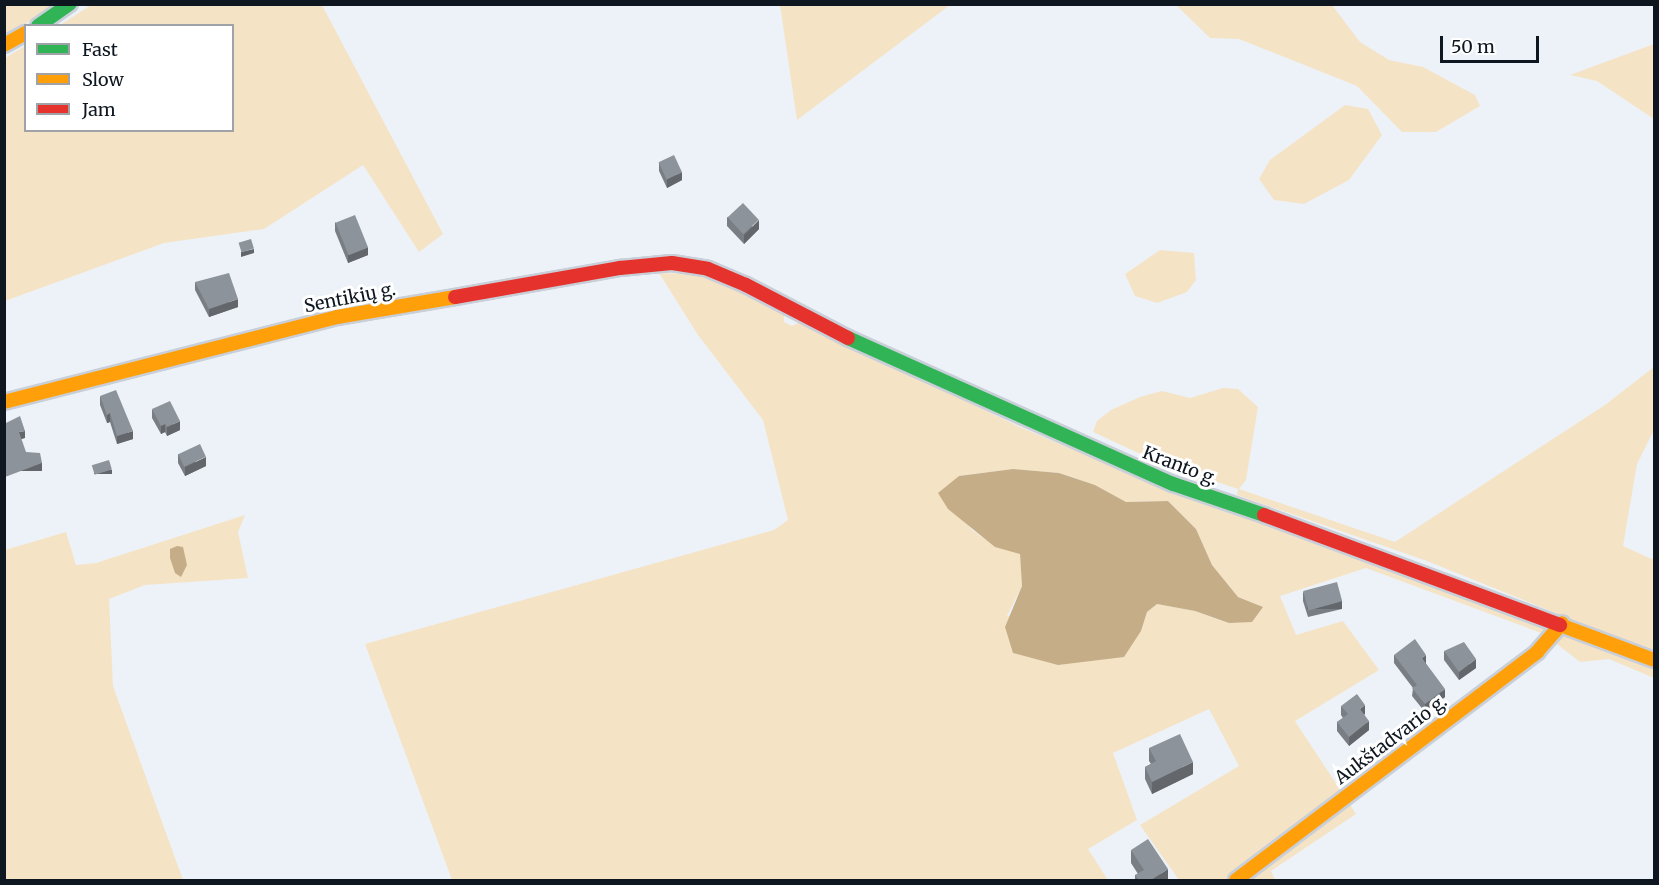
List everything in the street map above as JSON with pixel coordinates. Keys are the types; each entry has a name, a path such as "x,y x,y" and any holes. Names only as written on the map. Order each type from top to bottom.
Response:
{"street":[{"path":"41,24 70,4"},
{"path":"4,45 24,34"},
{"name":"Sentikių g.","path":"4,402 337,317 620,268 672,263 708,269"},
{"name":"Kranto g.","path":"708,269 973,398 1173,484 1562,623 1654,660"},
{"name":"Aukštadvario g.","path":"1236,880 1536,652 1562,623"}],"shaded area":[{"path":"780,4 950,5 797,120"},
{"path":"4,5 56,5 24,24 5,36"},
{"path":"91,5 322,5 443,234 419,252 363,165 264,229 164,243 5,301 5,58 24,47 24,132 234,132 234,24 62,24"},
{"path":"1176,5 1332,5 1360,42 1389,60 1423,67 1475,95 1480,106 1436,132 1402,132 1357,86 1239,39 1210,38"},
{"path":"1654,44 1654,119 1597,81 1570,75"},
{"path":"1345,105 1368,109 1382,135 1349,180 1304,204 1274,200 1259,179 1270,160"},
{"path":"1160,250 1194,253 1196,280 1187,292 1157,303 1135,296 1125,274"},
{"path":"659,273 694,274 720,282 784,313 784,322 792,326 800,322 1022,428 1143,479 1654,665 1654,678 1609,659 1580,662 1544,634 1366,568 1280,596 1296,635 1343,621 1379,670 1295,721 1356,814 1271,871 1275,880 1179,880 1140,825 1239,766 1209,709 1113,753 1137,820 1088,849 1108,880 452,880 365,644 774,530 788,520 763,420 698,335","holes":["1013,469 1059,473 1095,485 1126,502 1168,501 1196,529 1212,565 1238,597 1263,607 1229,623 1195,611 1157,604 1147,612 1141,631 1007,616 1022,586 1020,553 995,546 972,530 939,494 959,476"]},
{"path":"1654,367 1654,430 1637,464 1623,546 1654,560 1654,653 1427,561 1237,495 1238,489 1158,462 1093,432 1097,421 1111,410 1140,397 1162,391 1190,398 1223,388 1238,389 1258,407 1246,480 1239,489 1395,542 1605,405"},
{"path":"1013,469 1059,473 1095,485 1126,502 1168,501 1196,529 1212,565 1238,597 1263,607 1252,622 1229,623 1195,611 1157,604 1147,612 1141,631 1124,657 1058,665 1013,653 1005,627 1022,586 1020,554 995,547 948,509 938,493 959,476"},
{"path":"245,515 238,532 248,578 145,585 109,599 113,686 183,880 5,880 5,550 66,532 76,565 96,563"},
{"path":"177,546 183,547 187,565 181,577 175,573 170,558 170,549"}],"building":[{"path":"674,155 682,172 667,179 659,162"},
{"path":"743,203 759,220 743,234 728,217"},
{"path":"355,215 368,247 349,255 336,223"},
{"path":"251,239 254,249 241,252 239,243"},
{"path":"229,273 238,299 209,309 195,282"},
{"path":"116,390 133,431 117,436 110,413 107,415 100,396"},
{"path":"170,401 180,421 167,427 165,424 161,426 152,409"},
{"path":"20,416 25,431 19,432 26,452 40,453 42,463 5,477 4,424"},
{"path":"200,444 206,457 184,467 178,454"},
{"path":"109,460 112,470 95,475 92,465"},
{"path":"1337,582 1342,601 1308,610 1303,591"},
{"path":"1415,639 1426,655 1422,658 1445,689 1425,704 1412,688 1417,685 1394,655"},
{"path":"1464,642 1476,659 1459,672 1444,651"},
{"path":"1357,694 1365,705 1360,709 1369,721 1349,737 1337,722 1348,714 1341,706"},
{"path":"1180,734 1193,762 1152,782 1145,767 1156,761 1149,748"},
{"path":"1148,839 1168,869 1151,880 1139,880 1135,875 1144,870 1131,850"}],"traffic: fast":[{"path":"41,24 70,4"},
{"path":"848,338 1173,484 1264,515"}],"traffic: slow":[{"path":"4,45 24,34"},
{"path":"4,402 337,317 455,297"},
{"path":"1236,880 1537,652 1562,623"},
{"path":"1560,625 1654,660"}],"traffic: jam":[{"path":"455,297 620,268 672,263 708,269 746,285 848,338"},
{"path":"1264,515 1560,625"}]}
